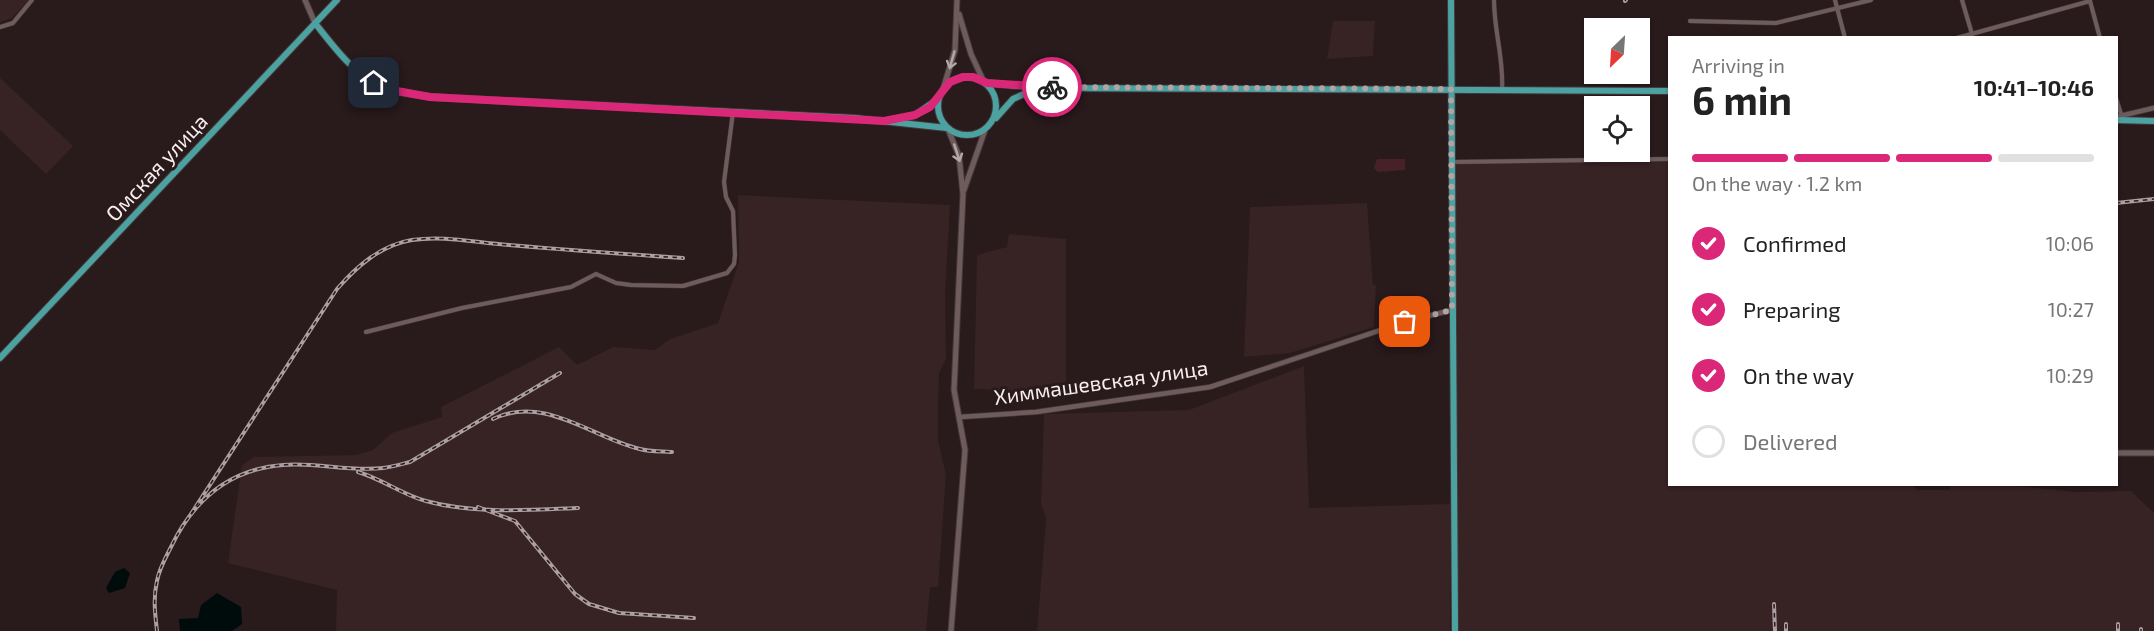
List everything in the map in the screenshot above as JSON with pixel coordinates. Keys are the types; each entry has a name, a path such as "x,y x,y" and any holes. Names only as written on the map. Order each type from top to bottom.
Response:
{"main road":[{"path":"305,0 315,23 357,71 386,89 430,97 884,121 948,129 965,136 985,130"},
{"name":"Омская улица","path":"0,357 336,0"},
{"path":"957,0 971,54 997,103 992,123"},
{"path":"1451,0 1455,631"},
{"path":"951,631 965,465 964,434 954,403 963,194 959,156 948,129 940,118 939,98 954,50 958,9"},
{"path":"943,89 950,82 963,77 985,82 1040,87 1668,91"},
{"path":"963,194 973,157 985,130 1013,99 1040,87"},
{"path":"884,121 915,115 939,98"},
{"path":"2119,118 2154,121"},
{"path":"2118,453 2154,453"}],"street":[{"path":"0,27 14,23 32,0"},
{"path":"1494,0 1494,20 1504,65 1502,90"},
{"path":"1835,0 1844,36"},
{"path":"1690,21 1776,23 1871,0"},
{"path":"1962,0 1972,34"},
{"path":"1964,36 2090,0 2099,36"},
{"path":"2119,118 2154,108"},
{"path":"366,332 462,308 571,287 596,274 616,283 683,286 727,273 734,264 735,255 733,212 726,197 724,182 733,112"},
{"path":"1452,162 1668,159"},
{"name":"Химмашевская улица","path":"960,417 1036,412 1210,387 1405,322 1452,310"}],"shaded area":[{"path":"0,0 29,0 12,18 0,22"},
{"path":"1333,21 1375,21 1373,56 1327,59"},
{"path":"0,78 73,146 46,174 0,130"},
{"path":"1377,159 1405,159 1405,170 1378,172 1374,168"},
{"path":"1668,160 1668,486 1914,486 1916,490 1950,490 1950,486 2017,486 2075,492 2131,491 2154,513 2154,631 1458,631 1453,164"},
{"path":"738,195 950,205 945,292 946,359 939,373 938,409 938,439 946,475 938,587 930,587 926,631 336,631 337,590 228,563 242,465 254,457 356,455 373,450 392,433 442,417 441,407 559,347 577,365 613,347 655,350 670,339 718,323 739,262"},
{"path":"1367,203 1373,285 1376,285 1374,327 1290,353 1244,357 1250,207"},
{"path":"1009,234 1066,239 1066,398 1058,397 1056,392 974,389 977,255 1007,247"},
{"path":"1304,366 1309,508 1450,504 1450,631 1037,631 1046,519 1041,504 1044,414 1189,410"},
{"path":"124,568 130,573 125,588 109,593 106,588 115,572"},
{"path":"217,593 241,607 242,624 232,631 180,631 179,619 198,618 201,605"}],"railway":[{"path":"2118,203 2154,199"},
{"path":"191,514 337,289 361,265 380,252 412,240 436,238 683,258"},
{"path":"157,631 155,594 161,568 190,515 215,490 246,473 283,465 371,469 410,462 560,373"},
{"path":"493,419 512,413 531,412 550,415 568,420 622,444 644,450 672,452"},
{"path":"358,472 417,498 444,505 501,510 578,508"},
{"path":"478,507 515,521 575,594 589,604 619,613 694,618"},
{"path":"1774,604 1775,631"},
{"path":"1786,624 1786,631"},
{"path":"2118,624 2118,631"}],"way so far":[{"path":"1052,87 1451,89 1452,310 1405,322"}],"route":[{"path":"374,83 386,89 430,97 884,121 915,115 930,107 950,82 963,77 973,77 987,83 1052,87"}]}
